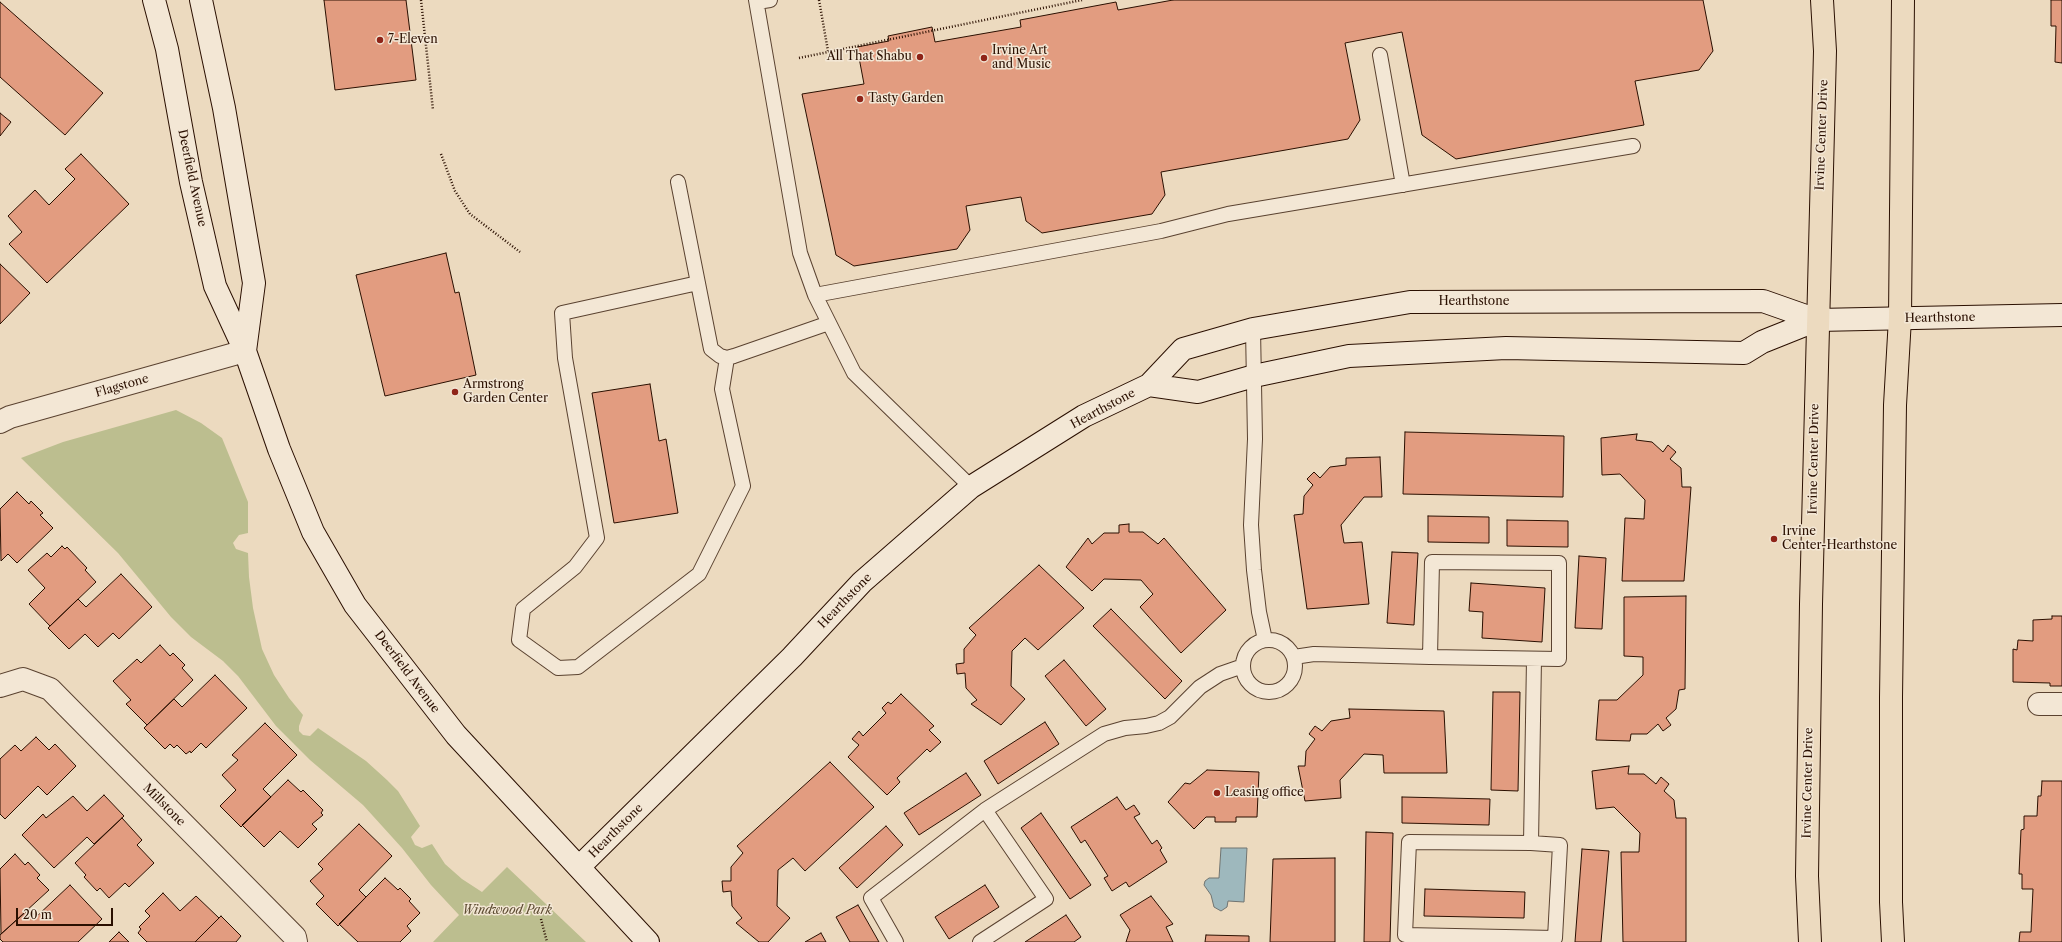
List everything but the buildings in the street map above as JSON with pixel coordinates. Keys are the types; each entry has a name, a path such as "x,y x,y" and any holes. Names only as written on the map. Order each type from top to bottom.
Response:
{"main road":[{"name":"Irvine Center Drive","path":"1810,942 1807,876 1817,320 1825,51 1822,0"},
{"path":"1893,942 1891,902 1891,697 1895,399 1900,318 1903,0"}],"street":[{"name":"Deerfield Avenue","path":"154,0 167,49 191,182 215,286 245,351 278,449 313,532 355,604 456,735 648,942"},
{"name":"Deerfield Avenue","path":"201,0 224,108 254,283 245,351"},
{"name":"Hearthstone","path":"579,867 792,657 862,582 971,486 1084,416 1149,385 1183,349 1253,329 1410,302 1763,301 1817,320"},
{"name":"Hearthstone","path":"1149,385 1198,392 1254,376 1349,356 1506,348 1744,353 1762,342 1817,320 2062,315"},
{"name":"Flagstone","path":"0,422 10,417 245,351"},
{"name":"Millstone","path":"0,686 23,678 50,690 295,937 296,942"},
{"path":"2039,704 2062,704"}],"lane":[{"path":"761,1 800,253 815,295 854,373 971,486"},
{"path":"1380,55 1404,185"},
{"path":"815,295 1161,231 1228,214 1633,146"},
{"path":"678,182 711,349 720,356 726,358 829,323"},
{"path":"698,283 562,313 565,358 597,538 575,567 523,609 519,640 558,668 578,667 699,574 743,486 722,389 726,358"},
{"path":"1253,329 1254,376 1252,525 1258,612 1265,640"},
{"path":"1294,657 1314,654 1559,659 1559,563 1432,562 1430,656"},
{"path":"1265,640 1274,640 1282,643 1289,649 1294,657 1294,675 1289,683 1274,692 1265,692 1256,689 1245,675 1243,666 1244,657 1249,649 1265,640"},
{"path":"1531,843 1534,659"},
{"path":"896,942 871,898 984,810 1104,734 1125,728 1146,726 1170,717 1200,687 1220,674 1243,666"},
{"path":"980,942 1046,899 984,810"},
{"path":"1409,842 1531,843 1560,845 1555,938 1405,935 1409,842"}],"path":[{"path":"422,0 433,110"},
{"path":"819,0 828,52"},
{"path":"799,58 1071,1 1082,0"},
{"path":"441,154 455,191 470,214 520,252"},
{"path":"541,920 547,942"}],"green space":[{"name":"Windwood Park","path":"176,410 201,423 222,438 248,502 248,533 239,535 233,543 236,549 248,553 253,608 262,649 274,675 289,698 303,715 299,726 299,731 303,735 310,736 318,728 366,761 387,780 398,791 420,826 411,837 415,845 422,848 432,844 445,864 462,879 482,892 507,867 586,942 433,942 459,915 431,885 402,848 363,805 310,760 276,726 238,676 223,661 191,637 171,617 118,553 21,458 63,442"}],"water":[{"path":"1221,848 1247,848 1244,902 1228,901 1227,907 1221,911 1214,907 1211,895 1204,885 1205,881 1209,878 1219,878"}],"place":[{"name":"7-Eleven","path":"380,40"},
{"name":"All That Shabu","path":"920,57"},
{"name":"Irvine Art and Music","path":"984,58"},
{"name":"Tasty Garden","path":"860,99"},
{"name":"Armstrong Garden Center","path":"455,392"},
{"name":"Irvine Center-Hearthstone","path":"1774,539"},
{"name":"Leasing office","path":"1217,793"}]}
